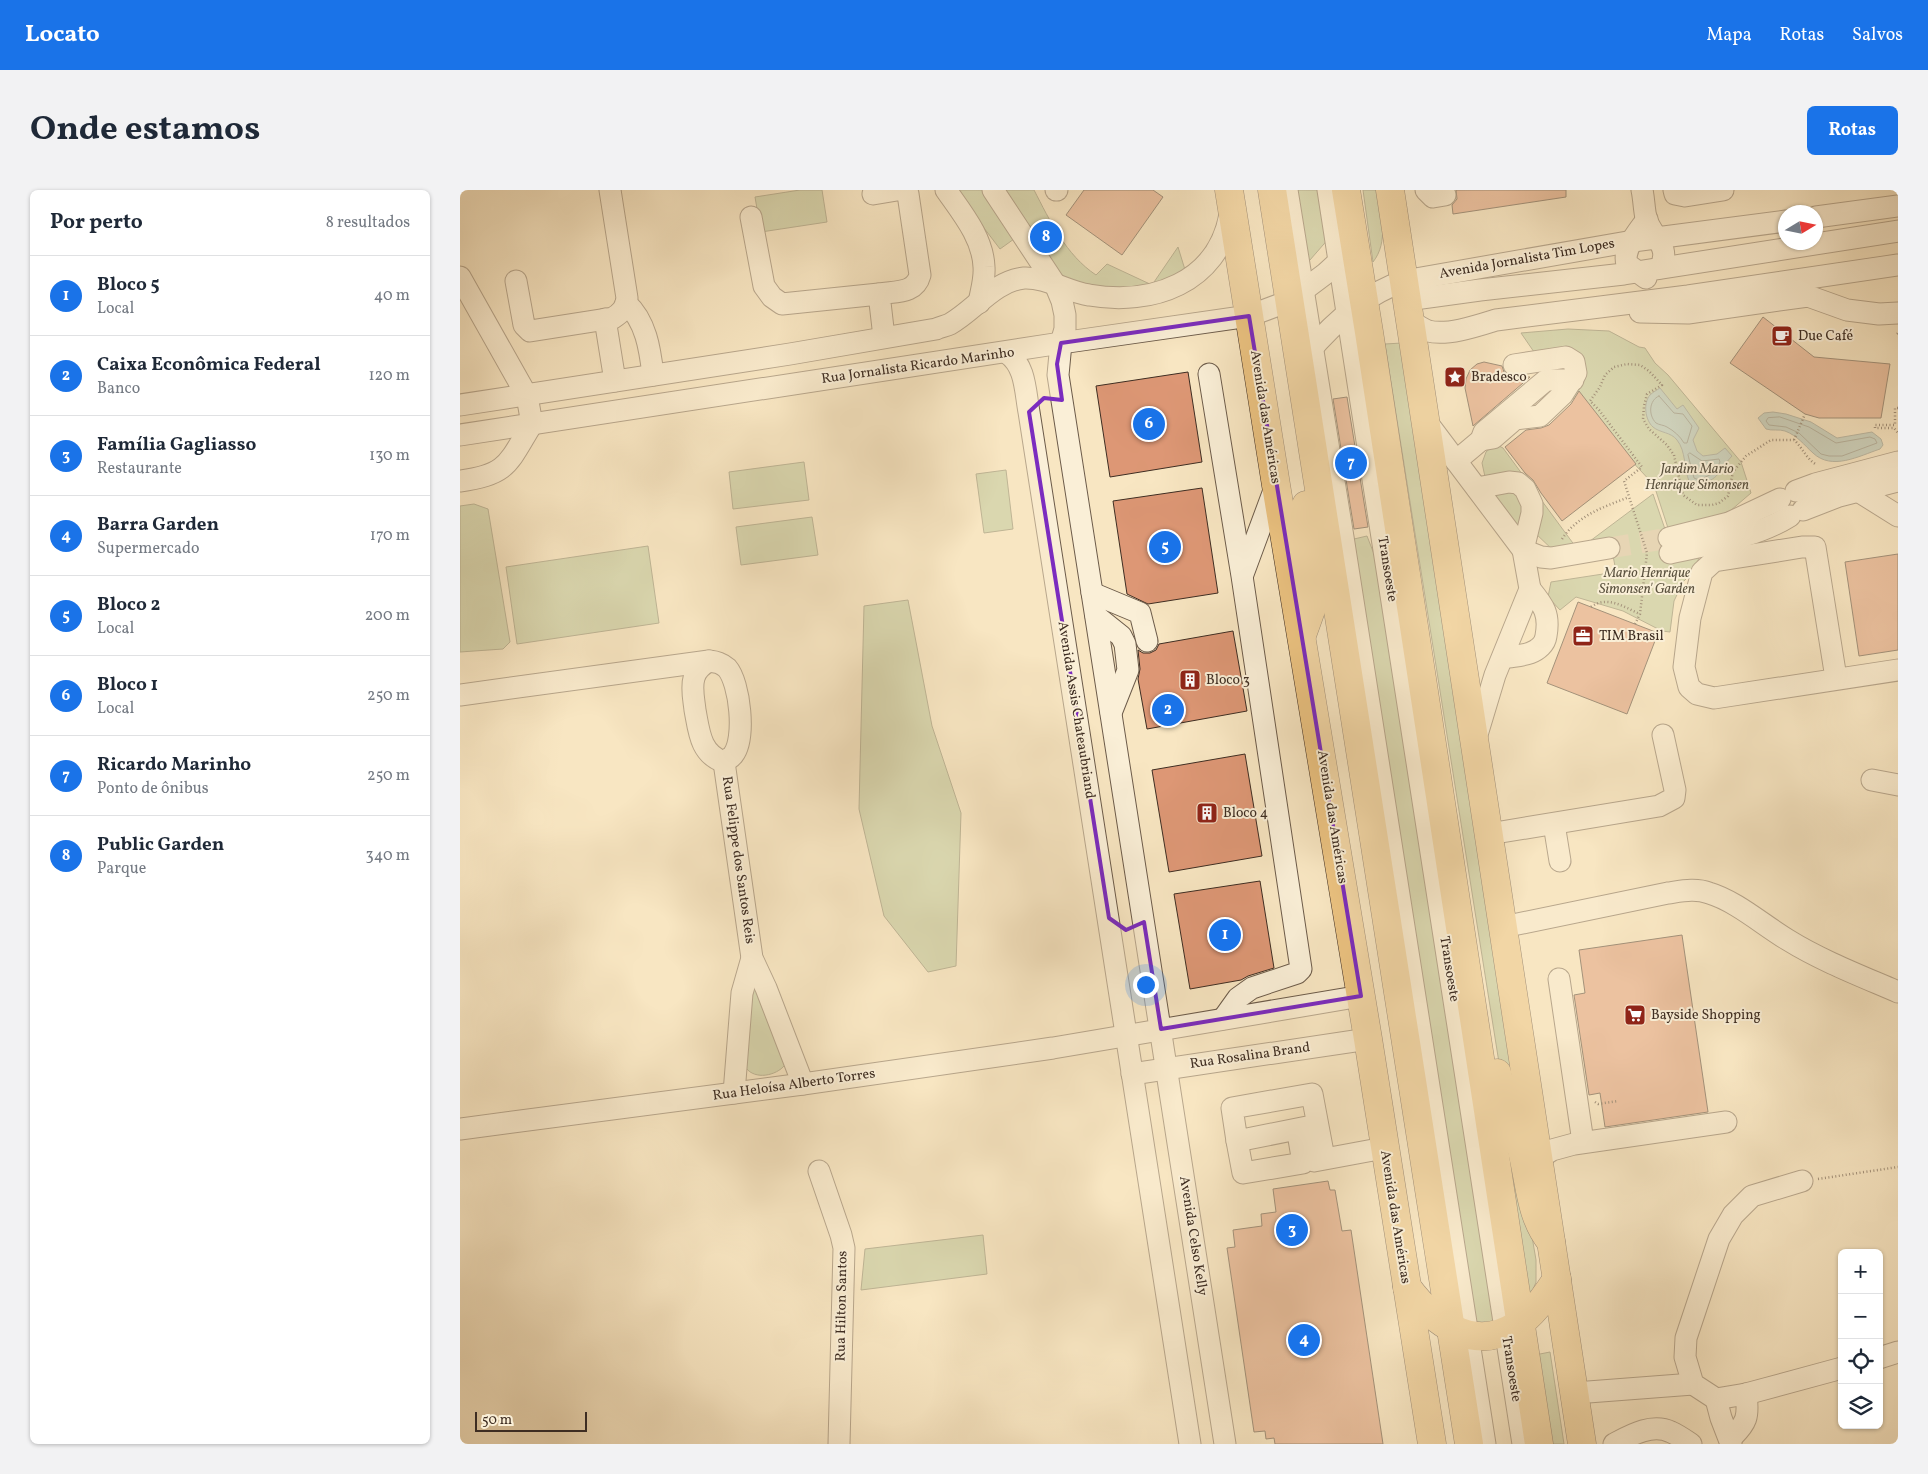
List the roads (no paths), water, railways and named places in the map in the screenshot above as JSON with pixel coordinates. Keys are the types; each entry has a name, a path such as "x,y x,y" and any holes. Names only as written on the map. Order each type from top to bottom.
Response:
{"main road":[{"path":"1272,190 1296,296 1306,356 1314,462 1459,1332 1469,1444"},
{"path":"1346,190 1349,245 1356,307 1469,988 1513,1327 1540,1444"},
{"path":"1349,245 1358,210 1359,190"},
{"path":"1390,190 1582,1444"},
{"name":"Avenida das Américas","path":"1230,198 1368,1039 1432,1444"},
{"path":"1302,636 1312,608 1307,558 1309,522 1306,497 1314,462"},
{"path":"1469,988 1479,1001 1490,1032 1499,1079 1520,1144 1538,1221 1551,1242"},
{"path":"1406,1287 1420,1305 1459,1332 1486,1336 1513,1327 1541,1302 1557,1279"}],"street":[{"path":"516,281 524,325 527,330 532,331 605,319 619,314 626,304 626,291 610,190"},
{"path":"873,194 897,190"},
{"path":"751,217 764,286 772,297 782,304 879,294 913,288 918,284 920,275 908,194 901,190"},
{"path":"946,190 973,229 981,249 984,267 979,303"},
{"path":"993,190 1055,284 1065,315 1065,329 1061,343 1058,375 1161,1029"},
{"path":"1287,190 1296,296"},
{"path":"1328,190 1349,245"},
{"path":"1642,190 1647,219 1656,238 1664,249 1664,261 1660,268"},
{"path":"1674,190 1675,194 1685,196 1723,190"},
{"path":"460,405 527,396 936,329 950,324 995,289 1022,278 1055,284 1087,295 1118,299 1148,296 1166,291 1192,276 1218,248 1227,231 1230,198"},
{"path":"1823,216 1898,206"},
{"path":"1647,219 1627,248 1626,260 1631,267 1647,278 1657,306"},
{"name":"Avenida Jornalista Tim Lopes","path":"1407,301 1475,269 1633,241 1778,222"},
{"name":"Avenida Jornalista Tim Lopes","path":"1306,356 1334,323 1380,290 1407,301 1480,290 1638,272 1898,232"},
{"name":"Rua Jornalista Ricardo Marinho","path":"460,435 1250,316 1296,296 1349,245"},
{"path":"1686,264 1675,280 1679,292 1688,296"},
{"path":"1657,306 1688,313 1898,265"},
{"path":"1475,269 1475,284 1480,290"},
{"path":"460,277 527,396 532,424 506,466 480,478 460,481"},
{"path":"1407,301 1431,332 1463,329 1496,320 1657,306 1688,296 1797,289 1808,296 1847,310 1879,314 1898,312"},
{"path":"879,294 884,338"},
{"path":"626,304 636,312 642,325 650,353 653,375"},
{"name":"Transoeste","path":"1356,307 1357,411 1374,510 1380,522 1513,1327 1518,1415 1523,1444"},
{"path":"605,319 615,381"},
{"path":"1416,365 1436,342 1463,329"},
{"name":"Avenida Assis Chateaubriand","path":"1007,353 1015,358 1021,369 1029,412 1132,1074"},
{"path":"790,354 782,369 785,377 793,384"},
{"path":"1306,356 1321,402 1328,410 1330,420 1347,524 1344,537 1459,1332 1485,1444"},
{"path":"1456,462 1515,419 1540,416 1555,402 1573,380 1576,373 1574,362 1566,357 1514,365"},
{"path":"1209,374 1242,576 1301,969 1296,973 1252,988 1238,998 1223,1018"},
{"path":"1487,439 1484,432 1515,405 1549,380 1573,380"},
{"path":"1029,412 1036,402 1044,398 1054,399 1063,407"},
{"path":"1515,405 1555,402"},
{"path":"1425,421 1523,550 1541,557 1551,558 1611,555 1544,573 1529,586 1495,675 1475,740"},
{"path":"1898,462 1815,484 1791,509 1713,553 1702,572 1684,650 1684,667 1689,687 1697,694 1714,698 1898,670"},
{"path":"1836,678 1817,550 1812,546 1792,549 1713,553 1670,546 1729,523 1898,481"},
{"path":"1477,488 1509,482 1518,483 1525,488 1532,504 1532,513 1523,550 1529,586 1547,614 1549,622 1545,640 1540,647 1530,652 1503,658"},
{"path":"1242,576 1276,485"},
{"path":"1858,491 1898,516"},
{"path":"1791,509 1782,536 1792,549"},
{"path":"1092,593 1138,611 1142,615 1142,643"},
{"path":"460,695 709,661"},
{"name":"Rua Felippe dos Santos Reis","path":"709,661 719,662 728,669 736,683 741,728 738,745 733,755 724,762 714,758 700,738 692,689 694,677 700,667 709,661"},
{"path":"1489,834 1659,806 1674,798 1663,735"},
{"name":"Rua Felippe dos Santos Reis","path":"724,762 752,958 766,988 803,1084"},
{"path":"1872,780 1898,785"},
{"path":"1554,824 1560,861"},
{"path":"1503,927 1668,893 1689,890 1707,892 1721,897 1788,940 1822,958 1898,992"},
{"path":"1109,918 1117,927 1126,930 1135,926 1143,914"},
{"name":"Rua Felippe dos Santos Reis","path":"734,1093 742,993 752,958"},
{"path":"1559,979 1583,1142"},
{"path":"1126,1035 1361,996"},
{"name":"Avenida Celso Kelly","path":"1161,1029 1225,1444"},
{"name":"Rua Heloísa Alberto Torres","path":"460,1129 803,1084 1053,1048 1126,1035"},
{"name":"Rua Rosalina Brand","path":"1132,1074 1368,1039"},
{"path":"1132,1074 1190,1444"},
{"path":"1297,1129 1303,1163 1243,1173 1232,1108 1312,1094 1324,1158"},
{"path":"1538,1159 1552,1150 1583,1142 1726,1122"},
{"path":"1237,1140 1307,1127 1314,1160 1384,1148"},
{"name":"Rua Hilton Santos","path":"819,1171 844,1248 839,1444"},
{"path":"1693,1384 1685,1357 1686,1338 1719,1239 1733,1215 1752,1196 1802,1181"},
{"path":"1173,1344 1183,1353 1194,1354 1202,1349 1208,1338"},
{"path":"1883,1357 1898,1352"},
{"path":"1574,1393 1693,1384 1716,1399 1746,1394 1838,1369"},
{"path":"1182,1398 1190,1388 1198,1384 1209,1386 1217,1392"},
{"path":"1716,1399 1720,1418 1730,1441 1744,1423 1749,1412 1746,1394"},
{"name":"Transoeste","path":"1516,1444 1515,1431 1518,1415"},
{"path":"1480,1416 1486,1424 1491,1444"},
{"path":"1614,1444 1632,1434 1650,1429 1669,1431 1691,1444"}],"water":[{"path":"1660,388 1677,409 1683,405 1699,428 1693,440 1697,451 1703,456 1717,454 1725,448 1732,456 1715,477 1705,483 1697,485 1689,481 1680,444 1672,435 1653,427 1648,420 1646,402 1651,394"},
{"path":"1773,412 1811,422 1837,438 1872,432 1881,439 1883,445 1880,449 1855,458 1829,461 1813,453 1790,433 1783,430 1766,429 1758,418 1764,413"}],"tunnel":[{"path":"1609,548 1669,538"}],"place":[{"name":"Public Garden","path":"1046,237"},
{"name":"Due Café","path":"1782,336"},
{"name":"Bradesco","path":"1455,377"},
{"name":"Bloco 1","path":"1149,424"},
{"name":"Ricardo Marinho","path":"1351,463"},
{"name":"Bloco 2","path":"1165,547"},
{"name":"TIM Brasil","path":"1583,636"},
{"name":"Bloco 3","path":"1190,680"},
{"name":"Caixa Econômica Federal","path":"1168,710"},
{"name":"Bloco 4","path":"1207,813"},
{"name":"Bloco 5","path":"1225,935"},
{"name":"Bayside Shopping","path":"1635,1015"},
{"name":"Família Gagliasso","path":"1292,1230"},
{"name":"Barra Garden","path":"1304,1340"}],"park label":[{"name":"Jardim Mario Henrique Simonsen","path":"1697,478"},
{"name":"Mario Henrique Simonsen' Garden","path":"1647,582"}]}
